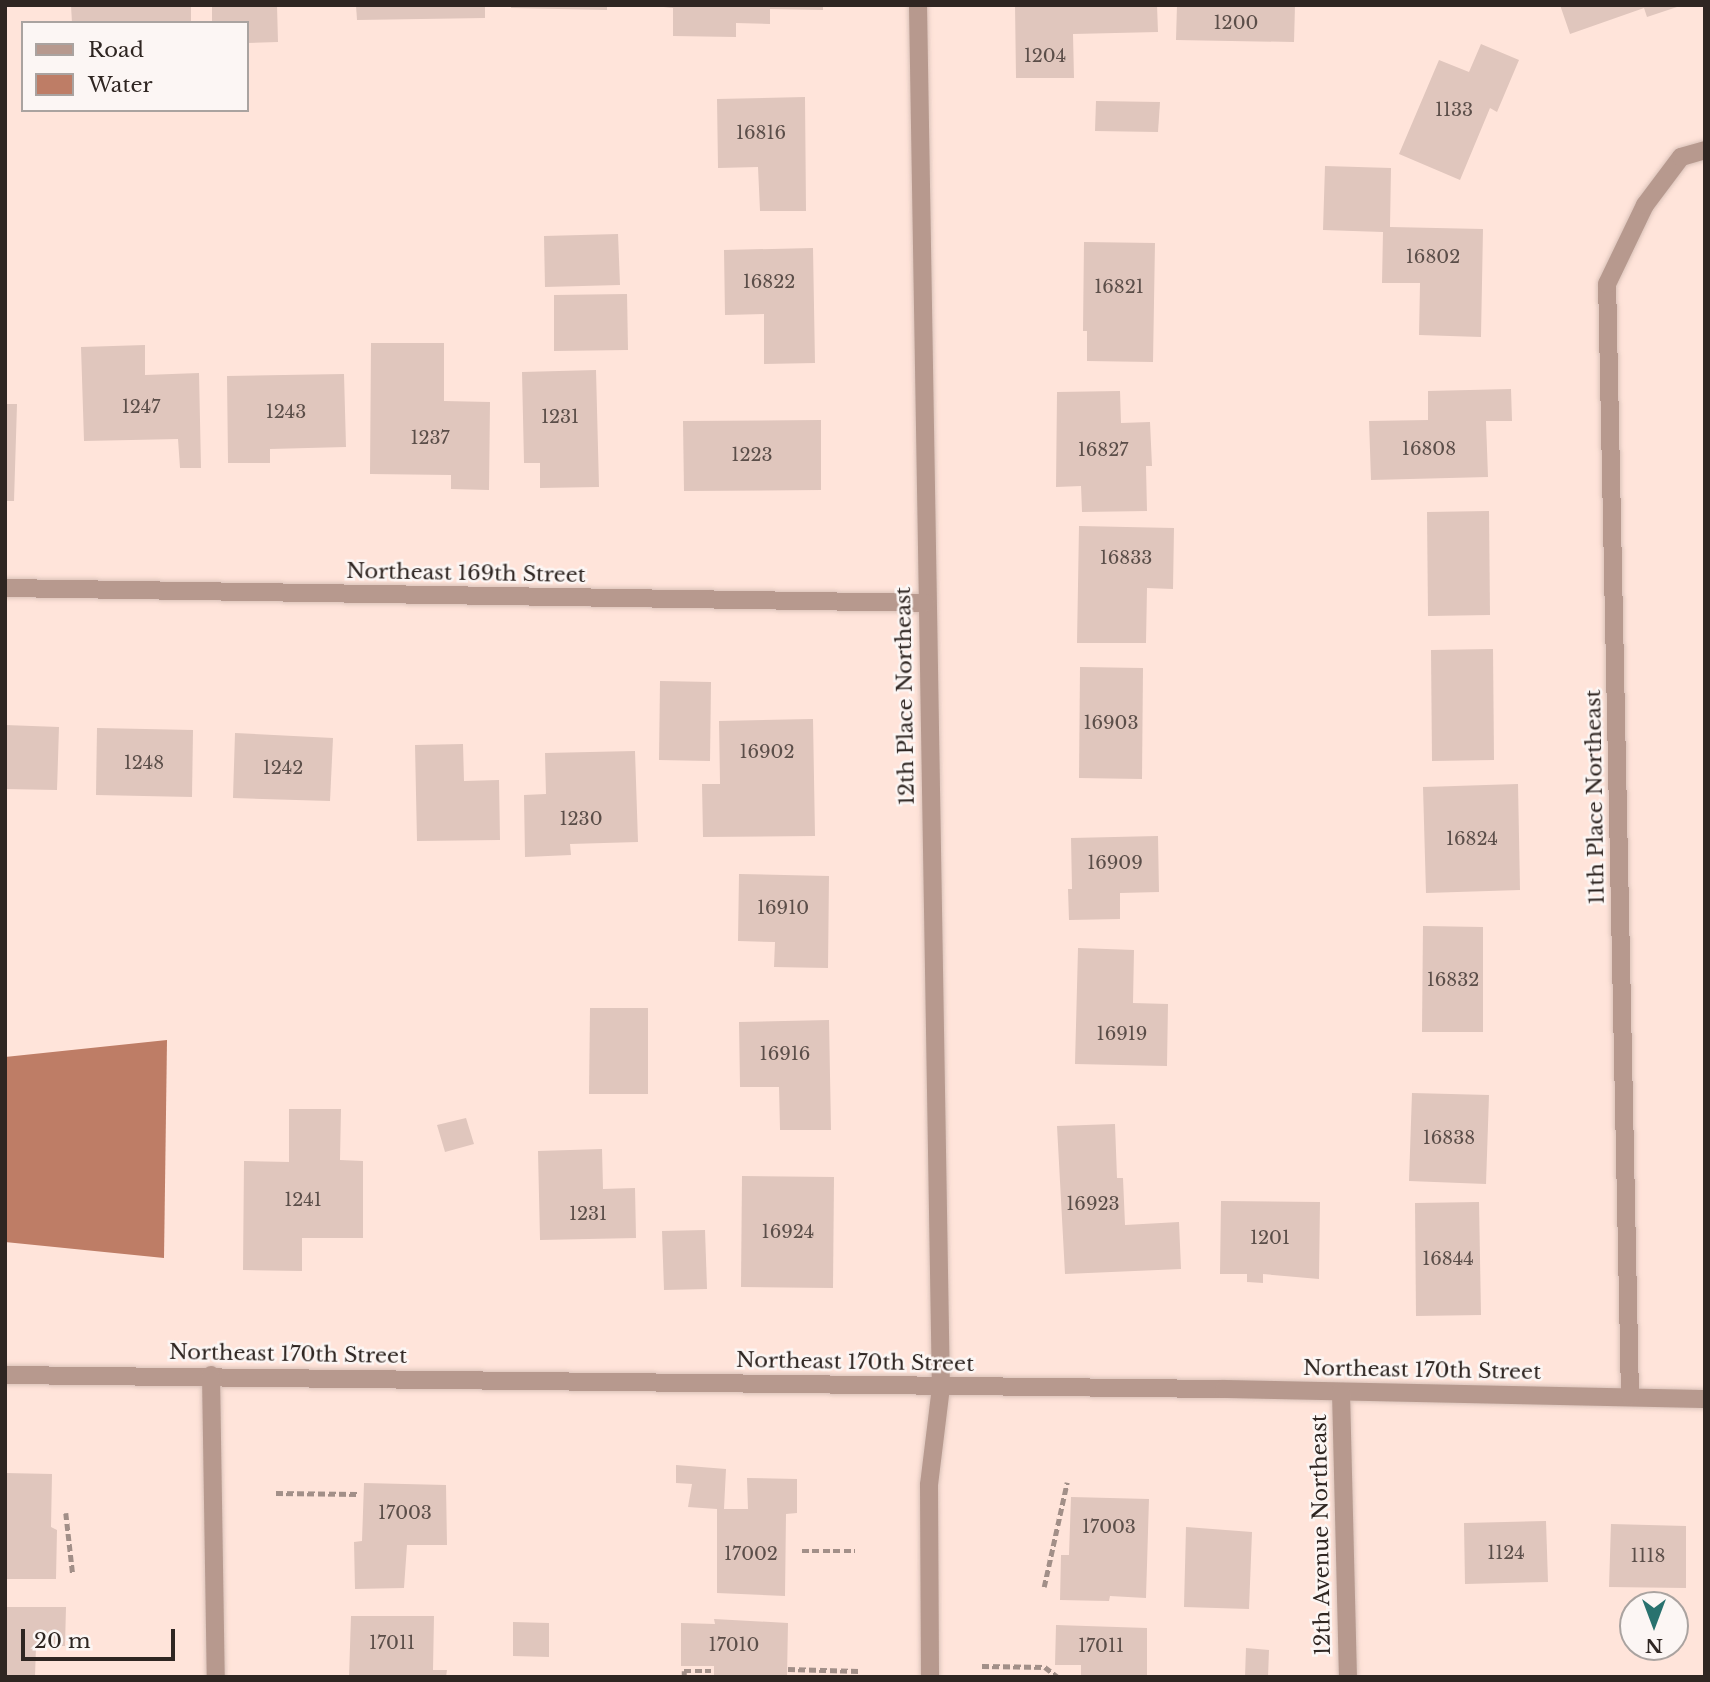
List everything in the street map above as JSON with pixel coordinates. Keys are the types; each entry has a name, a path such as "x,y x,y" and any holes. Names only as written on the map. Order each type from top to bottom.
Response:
{"street":[{"name":"12th Place Northeast","path":"918,5 941,1387 929,1485 930,1677"},
{"name":"11th Place Northeast","path":"1630,1396 1607,284 1645,205 1681,157 1705,150"},
{"name":"Northeast 169th Street","path":"5,588 926,603"},
{"name":"Northeast 170th Street","path":"5,1375 211,1375 1705,1399"},
{"path":"211,1375 216,1677"},
{"name":"12th Avenue Northeast","path":"1340,1392 1348,1677"}],"path":[{"path":"1044,1587 1066,1482"},
{"path":"276,1493 358,1494"},
{"path":"66,1513 73,1574"},
{"path":"802,1550 855,1551"},
{"path":"982,1666 1045,1667 1058,1677"},
{"path":"788,1669 859,1671"},
{"path":"684,1677 684,1671 711,1671"}],"water":[{"path":"167,1040 164,1258 5,1242 5,1057"}],"building":[{"path":"71,5 191,5 191,21 72,21"},
{"path":"212,5 277,5 278,42 248,43 248,21 212,21"},
{"path":"356,5 485,5 485,18 357,20"},
{"path":"511,5 607,5 607,10 511,8"},
{"path":"645,5 823,5 823,10 770,9 770,24 736,23 736,37 673,36 673,8"},
{"path":"1015,5 1157,5 1158,32 1073,34 1074,78 1016,78"},
{"path":"1177,5 1295,5 1294,42 1176,40"},
{"path":"1560,5 1680,6 1647,17 1644,8 1570,34"},
{"path":"1481,44 1519,60 1497,112 1490,108 1460,180 1399,154 1439,60 1469,72"},
{"path":"805,97 806,211 760,211 758,167 718,168 717,99"},
{"path":"1096,101 1160,102 1158,132 1095,131"},
{"path":"1325,166 1391,168 1390,227 1483,229 1481,337 1419,335 1420,283 1382,283 1383,232 1323,230"},
{"path":"618,234 620,285 545,287 544,236"},
{"path":"1084,242 1155,243 1153,362 1087,361 1087,331 1083,331"},
{"path":"813,248 815,363 764,364 764,314 725,315 724,250"},
{"path":"627,294 628,350 554,351 554,295"},
{"path":"371,343 444,343 444,401 490,402 489,490 451,489 451,475 370,474"},
{"path":"145,345 145,375 199,373 201,468 180,468 178,439 84,441 81,347"},
{"path":"596,370 599,487 540,488 540,463 524,463 522,372"},
{"path":"344,374 346,447 270,449 270,463 228,463 227,376"},
{"path":"1511,389 1512,421 1486,421 1488,477 1371,480 1369,421 1428,420 1428,391"},
{"path":"1120,391 1121,423 1150,422 1152,466 1146,466 1147,511 1082,512 1081,486 1056,487 1057,392"},
{"path":"5,404 17,404 14,501 5,501"},
{"path":"821,420 821,490 684,491 683,421"},
{"path":"1489,511 1490,615 1428,616 1427,512"},
{"path":"1079,526 1174,528 1173,589 1147,588 1146,643 1077,643"},
{"path":"1493,649 1494,760 1432,761 1431,650"},
{"path":"1080,667 1143,668 1142,779 1079,778"},
{"path":"660,681 711,682 710,761 659,760"},
{"path":"813,719 815,836 703,837 702,784 720,784 719,721"},
{"path":"5,725 59,727 57,790 5,789"},
{"path":"97,728 193,730 192,797 96,795"},
{"path":"235,733 333,738 330,801 233,798"},
{"path":"463,744 464,781 499,780 500,840 417,841 415,745"},
{"path":"635,751 638,842 570,844 571,855 525,857 524,795 546,794 545,753"},
{"path":"1518,784 1520,890 1426,893 1423,787"},
{"path":"1158,836 1159,892 1120,893 1120,919 1069,920 1068,889 1072,889 1071,838"},
{"path":"739,874 829,876 828,968 774,967 775,942 738,941"},
{"path":"1423,926 1483,927 1483,1032 1422,1032"},
{"path":"1078,948 1134,950 1133,1003 1168,1004 1167,1066 1075,1064"},
{"path":"590,1008 648,1008 648,1094 589,1094"},
{"path":"829,1020 831,1130 780,1130 779,1087 740,1087 739,1022"},
{"path":"1412,1093 1489,1095 1486,1184 1409,1181"},
{"path":"289,1109 341,1109 340,1160 363,1161 363,1238 302,1238 302,1271 243,1270 244,1161 289,1162"},
{"path":"466,1118 474,1144 445,1152 437,1125"},
{"path":"1115,1124 1117,1178 1123,1178 1125,1225 1179,1222 1181,1269 1065,1274 1057,1126"},
{"path":"602,1149 603,1189 635,1188 636,1238 540,1240 538,1151"},
{"path":"742,1176 834,1177 833,1288 741,1287"},
{"path":"1221,1201 1320,1202 1319,1279 1263,1274 1263,1283 1247,1282 1247,1274 1220,1274"},
{"path":"1479,1202 1481,1315 1416,1316 1415,1203"},
{"path":"705,1230 707,1289 664,1290 662,1231"},
{"path":"676,1465 726,1469 724,1509 748,1509 747,1478 797,1479 797,1513 786,1514 785,1596 717,1593 717,1509 688,1507 692,1484 676,1483"},
{"path":"5,1473 52,1474 51,1527 57,1530 56,1579 7,1579"},
{"path":"364,1483 446,1485 447,1545 407,1545 404,1588 355,1589 354,1542 362,1541"},
{"path":"1071,1497 1149,1499 1146,1598 1110,1596 1109,1601 1060,1600 1061,1555 1069,1555"},
{"path":"1546,1521 1548,1582 1465,1584 1464,1523"},
{"path":"1611,1524 1686,1526 1686,1588 1609,1587"},
{"path":"1186,1527 1252,1532 1249,1609 1184,1607"},
{"path":"5,1607 66,1607 65,1646 36,1646 35,1677 5,1677"},
{"path":"351,1616 434,1616 433,1670 447,1670 446,1677 349,1677"},
{"path":"714,1619 788,1623 787,1677 714,1677 714,1666 681,1666 681,1623 715,1624"},
{"path":"513,1622 549,1623 549,1657 513,1656"},
{"path":"1056,1625 1147,1628 1147,1677 1081,1677 1081,1665 1055,1665"},
{"path":"1246,1648 1269,1650 1268,1677 1245,1677"}]}
